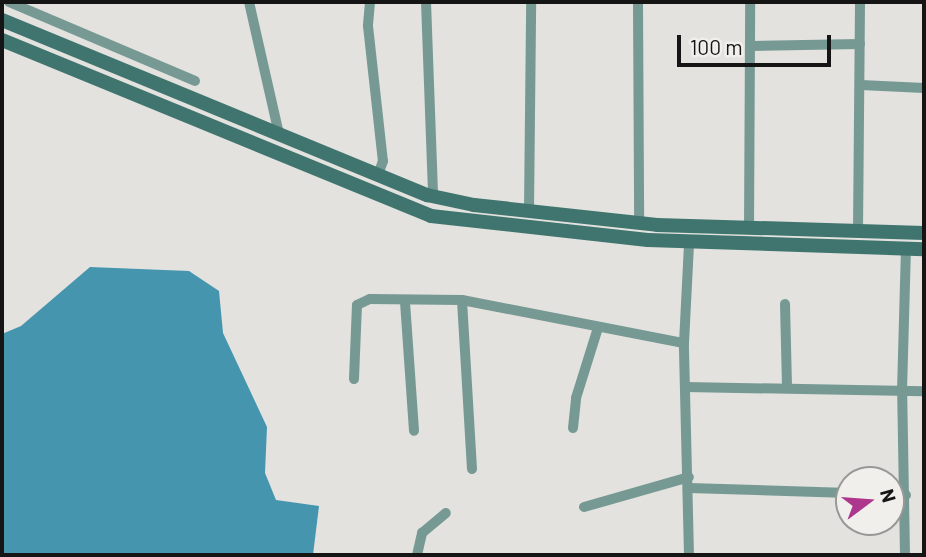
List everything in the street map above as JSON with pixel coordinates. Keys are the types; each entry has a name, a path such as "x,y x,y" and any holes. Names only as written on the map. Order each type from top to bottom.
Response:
{"main road":[{"path":"2,20 433,196 639,223 749,229 924,233"},
{"path":"2,40 432,216 689,243 924,250"}],"street":[{"path":"9,2 195,81"},
{"path":"249,2 279,134"},
{"path":"370,2 368,26 383,161 378,175"},
{"path":"426,2 433,196"},
{"path":"529,210 531,2"},
{"path":"638,2 639,223"},
{"path":"749,229 750,2"},
{"path":"858,232 860,2"},
{"path":"751,46 860,44"},
{"path":"861,85 924,88"},
{"path":"689,243 684,343 689,555"},
{"path":"905,555 902,391 906,249"},
{"path":"354,379 356,305 370,299 405,302 463,300 684,343"},
{"path":"463,300 472,469"},
{"path":"405,302 414,431"},
{"path":"785,304 787,387"},
{"path":"573,428 576,398 598,328"},
{"path":"685,387 924,391"},
{"path":"584,507 689,477"},
{"path":"689,488 835,493"},
{"path":"417,555 422,533 446,513"}],"water":[{"path":"90,267 189,271 219,291 223,333 267,427 265,473 276,500 319,506 313,555 2,555 2,334 21,326"}]}
